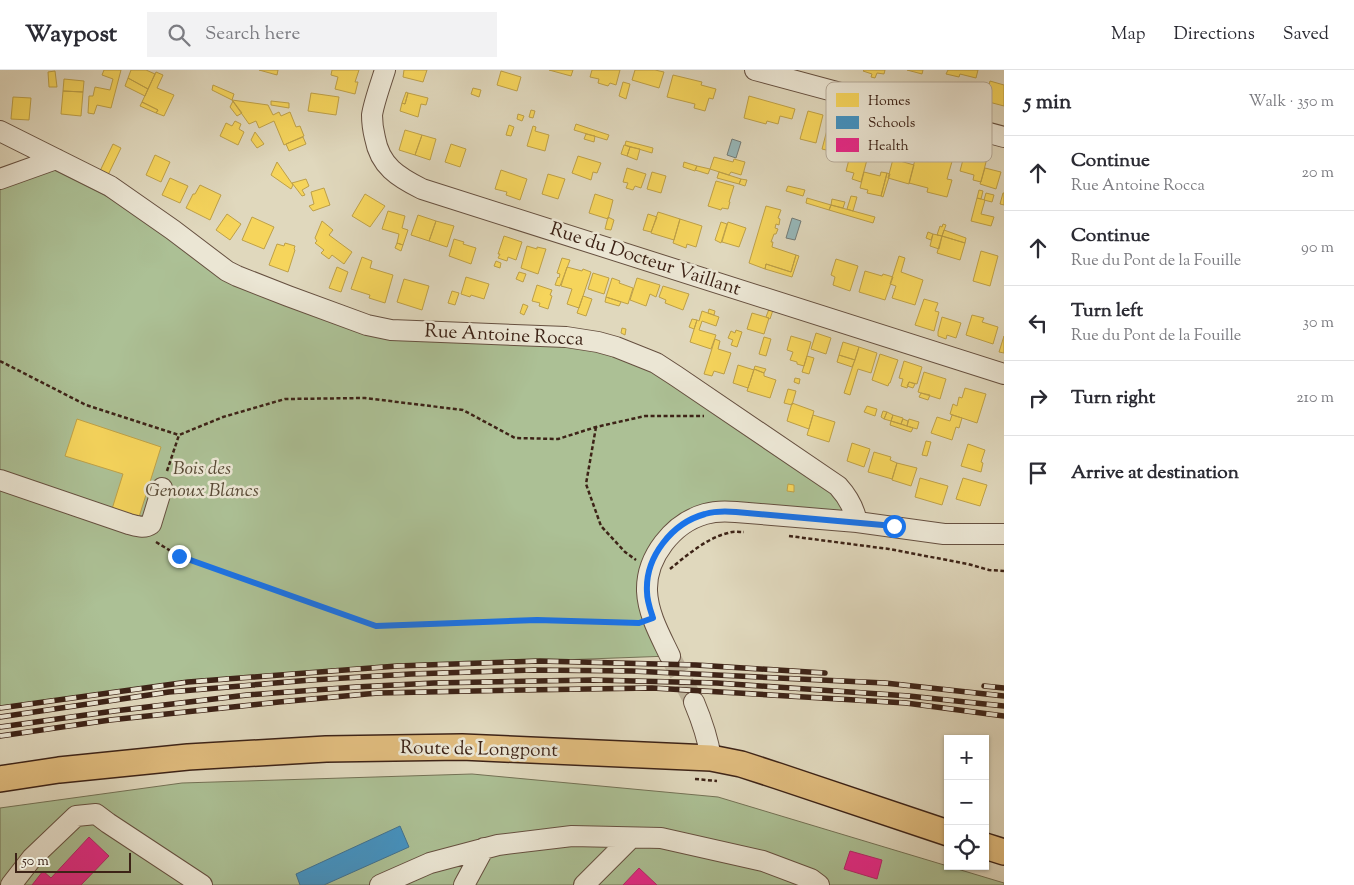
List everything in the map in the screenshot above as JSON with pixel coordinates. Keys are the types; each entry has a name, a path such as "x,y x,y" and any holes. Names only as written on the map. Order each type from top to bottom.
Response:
{"main road":[{"name":"Route de Longpont","path":"0,779 59,770 188,757 326,748 462,747 714,770 741,764 944,832"},
{"path":"989,847 1004,852"}],"street":[{"name":"Rue du Docteur Vaillant","path":"385,70 372,114 376,144 386,165 394,173 414,185 432,193 1004,374"},
{"path":"754,70 826,89"},
{"name":"Rue Antoine Rocca","path":"0,131 110,186 227,271 367,325 391,330 566,337 598,342 656,363 838,486 851,503 857,522"},
{"path":"0,179 56,158"},
{"path":"0,480 142,527 147,527 151,524 162,488"},
{"path":"670,656 653,618 647,592 649,571 655,555 671,534 692,519 705,514 719,511 857,522 944,534 1003,529"},
{"path":"694,702 703,725 714,770"},
{"path":"11,885 32,858 76,816 96,814 202,885"},
{"path":"380,885 430,863 484,848 572,836 661,838 763,861 811,879 819,885"},
{"path":"584,885 631,838"},
{"path":"464,885 484,848"}],"path":[{"path":"0,360 86,404 179,435 222,417 285,399 365,398 463,410 515,438 558,439 596,427 645,416 702,417 724,408"},
{"path":"596,427 586,484 600,526 625,552 649,571 660,575 689,553 708,542 729,532 748,532"},
{"path":"162,488 179,435"},
{"path":"785,535 889,549 968,564 989,570 1004,571"},
{"path":"154,540 179,556 376,626 537,620 639,623 653,618"},
{"path":"690,778 714,770"}],"green space":[{"name":"Bois des Genoux Blancs","path":"52,169 108,197 172,239 367,325 616,347 838,486 855,512 705,514 649,570 670,656 397,666 188,682 0,708 0,188"},
{"path":"472,774 718,797 944,865 944,870 961,870 1004,883 1004,885 0,885 0,808 182,783"}],"water":[{"path":"732,139 741,142 736,158 727,155"},
{"path":"792,218 801,221 795,240 786,238"}],"building: Homes":[{"path":"104,70 121,70 111,108 97,105 94,114 88,113 89,96 93,96 95,87 110,90 113,79 102,75"},
{"path":"131,70 146,70 155,74 148,89 128,78"},
{"path":"259,70 278,70 277,75"},
{"path":"332,70 359,70 355,82 358,82 355,94 335,89 338,77 331,75"},
{"path":"404,70 427,70 423,82 403,77"},
{"path":"549,70 573,70 571,76"},
{"path":"592,70 620,70 616,85 610,83 608,86 598,83 599,79 590,77"},
{"path":"635,70 664,72 659,88 632,80"},
{"path":"864,70 885,70 884,74 877,73 875,78 871,77 872,74"},
{"path":"907,70 923,70 922,74"},
{"path":"948,70 978,70 976,78 960,74 959,77 946,74"},
{"path":"55,71 57,87 49,87 48,72"},
{"path":"501,71 521,77 517,91 497,85"},
{"path":"156,72 163,75 157,88 174,95 164,116 156,113 158,110 142,102"},
{"path":"673,75 702,82 701,85 716,89 713,99 709,98 705,111 694,108 695,104 667,97"},
{"path":"128,78 148,89 145,96 125,86"},
{"path":"64,79 84,81 83,92 63,91"},
{"path":"990,81 1004,85 1004,106 992,103 992,82"},
{"path":"623,82 630,84 626,99 619,96"},
{"path":"213,85 234,94 232,100 212,90"},
{"path":"473,88 481,90 479,97 471,94"},
{"path":"63,91 83,92 81,116 61,114"},
{"path":"406,92 408,93 405,104 402,103"},
{"path":"311,93 339,97 336,115 308,111"},
{"path":"408,93 428,98 426,105 421,104 418,117 400,111 402,103 405,104"},
{"path":"749,96 795,109 792,119 780,116 778,124 767,121 766,124 744,118"},
{"path":"13,97 31,98 29,120 11,119"},
{"path":"232,100 268,105 273,115 279,112 281,116 290,112 296,127 300,126 304,136 284,145 274,121 259,128 256,121 249,124"},
{"path":"233,101 242,113 237,116 230,107"},
{"path":"271,101 289,103 289,108 271,105"},
{"path":"142,102 158,110 156,113 140,106"},
{"path":"531,110 535,111 533,118 529,117"},
{"path":"808,111 823,115 816,143 800,139"},
{"path":"518,114 524,116 522,121 517,119"},
{"path":"235,121 241,124 239,129 244,132 238,145 220,136 226,123 232,126"},
{"path":"576,124 609,135 607,140 574,130"},
{"path":"509,125 514,127 511,136 506,135"},
{"path":"533,126 536,127 535,131 549,135 545,151 527,146"},
{"path":"405,130 422,135 415,155 399,150"},
{"path":"255,132 264,144 257,148 251,140"},
{"path":"586,134 595,136 594,142 584,139"},
{"path":"826,134 826,150 822,149"},
{"path":"422,135 436,139 430,160 415,155"},
{"path":"303,137 306,144 289,151 286,144"},
{"path":"626,141 653,148 652,153 625,145"},
{"path":"113,144 121,148 108,175 100,171"},
{"path":"451,144 466,149 460,167 445,162"},
{"path":"624,145 630,147 627,156 621,154"},
{"path":"630,147 640,149 637,160 627,156"},
{"path":"155,155 170,162 161,182 146,175"},
{"path":"578,156 601,163 597,173 593,172 591,180 572,173"},
{"path":"714,157 733,162 734,159 745,162 741,175 731,172 729,175 710,169"},
{"path":"277,162 293,185 291,189 271,175"},
{"path":"684,162 697,166 695,171 683,167"},
{"path":"848,162 866,162 861,182 852,179 854,173 846,171"},
{"path":"892,162 904,162 914,165 909,184 888,178"},
{"path":"914,162 952,162 947,179 952,180 947,197 927,192 928,188 909,183"},
{"path":"962,162 986,162 981,182 973,180 974,175 960,171"},
{"path":"697,166 710,169 708,174 695,170"},
{"path":"627,168 646,174 641,188 635,186 633,190 626,188 628,183 623,182"},
{"path":"985,168 1001,172 996,189 980,184"},
{"path":"501,170 527,179 520,200 506,195 507,192 495,189"},
{"path":"652,172 666,176 661,193 647,189"},
{"path":"719,172 741,179 739,184 717,178"},
{"path":"864,172 880,176 881,172 887,173 881,196 867,193 868,190 860,188"},
{"path":"887,173 890,174 883,197 881,196"},
{"path":"548,174 565,179 558,199 542,194"},
{"path":"170,178 188,186 180,203 162,195"},
{"path":"306,179 309,186 302,190 305,195 302,196 292,183"},
{"path":"741,179 747,180 745,186 739,184"},
{"path":"716,181 734,186 728,209 722,208 721,210 708,206"},
{"path":"200,185 221,195 210,220 186,208"},
{"path":"788,186 805,190 803,196 786,191"},
{"path":"324,188 330,205 313,211 309,206 314,204 311,192"},
{"path":"979,190 983,191 981,199 977,198"},
{"path":"986,193 994,195 992,202 984,200"},
{"path":"1004,193 1004,205 1000,204"},
{"path":"365,194 385,206 370,227 352,216"},
{"path":"595,194 613,200 608,219 589,213"},
{"path":"851,196 857,197 853,211 847,209"},
{"path":"807,198 831,205 829,210 806,203"},
{"path":"977,198 985,200 981,214 994,217 991,226 971,221"},
{"path":"832,199 845,202 843,208 831,205"},
{"path":"831,205 875,217 873,223 829,210"},
{"path":"766,206 781,210 778,218 780,219 779,225 776,224 775,228 778,229 771,242 773,242 772,247 796,255 791,272 766,264 765,269 749,263"},
{"path":"388,211 405,216 402,228 408,230 403,245 397,243 399,234 382,229"},
{"path":"658,212 680,219 674,240 651,233"},
{"path":"227,214 241,224 230,240 216,230"},
{"path":"648,214 657,217 651,232 643,230"},
{"path":"418,215 436,221 429,241 411,235"},
{"path":"252,217 274,227 264,249 242,240"},
{"path":"608,217 614,220 611,230 605,229"},
{"path":"680,219 702,226 696,247 687,244 686,248 673,243"},
{"path":"322,221 333,230 329,235 352,252 344,264 332,255 329,259 321,253 324,250 315,243 317,241 315,238"},
{"path":"436,221 454,226 447,247 429,241"},
{"path":"721,222 727,224 721,243 715,240"},
{"path":"728,222 746,228 739,247 722,242"},
{"path":"943,224 946,225 942,236 937,235 940,226 942,227"},
{"path":"944,230 966,238 965,243 942,236"},
{"path":"928,232 933,234 931,240 926,238"},
{"path":"933,234 942,236 939,249 930,246"},
{"path":"504,236 522,242 516,260 508,257 507,261 498,258"},
{"path":"942,236 965,243 960,260 937,253"},
{"path":"454,239 476,248 471,264 449,256"},
{"path":"285,243 295,246 288,272 269,265 277,244 284,246"},
{"path":"397,243 403,245 401,251 395,248"},
{"path":"527,246 546,249 538,274 521,268"},
{"path":"981,251 998,256 990,286 973,281"},
{"path":"796,255 799,256 792,277 765,269 766,264 791,272"},
{"path":"899,256 905,258 901,272 923,280 915,305 892,298 896,286 890,284"},
{"path":"362,257 372,261 370,268 393,275 385,303 369,298 370,295 351,289"},
{"path":"562,258 570,260 560,286 555,285 559,278 560,274 557,273"},
{"path":"836,259 858,266 850,291 833,285 835,277 831,275"},
{"path":"496,261 501,263 500,268 494,266"},
{"path":"337,267 348,272 341,292 329,288"},
{"path":"567,267 591,272 579,308 567,304 572,289 561,286"},
{"path":"865,271 893,277 885,300 859,292"},
{"path":"519,272 526,274 523,282 516,279"},
{"path":"593,273 609,278 604,294 588,289"},
{"path":"466,277 489,284 484,299 461,294"},
{"path":"612,278 620,281 619,283 633,288 628,304 606,297"},
{"path":"637,278 660,285 656,297 650,294 646,306 630,300"},
{"path":"404,279 429,286 422,310 397,302"},
{"path":"537,285 552,290 548,309 539,306 540,303 532,301"},
{"path":"663,286 689,294 683,310 665,303 666,300 659,297"},
{"path":"452,291 459,293 455,305 448,303"},
{"path":"583,296 592,299 586,316 577,313"},
{"path":"606,297 621,302 619,306 605,302"},
{"path":"924,299 938,303 935,311 939,312 934,331 915,325"},
{"path":"523,304 528,306 524,315 520,313"},
{"path":"709,309 715,311 714,315 708,313"},
{"path":"769,309 773,310 770,319 766,317"},
{"path":"702,311 719,317 716,326 702,321 699,330 716,335 711,349 690,342"},
{"path":"752,313 769,318 764,334 747,329"},
{"path":"972,315 984,318 982,322 998,327 993,344 966,335"},
{"path":"942,317 961,323 956,338 947,335 946,339 938,336"},
{"path":"692,319 697,320 694,329 689,327"},
{"path":"622,328 626,329 625,335 621,333"},
{"path":"736,330 742,332 737,347 731,345 733,340 728,338 731,331 735,333"},
{"path":"816,333 831,338 826,354 811,349"},
{"path":"791,336 811,342 804,366 790,360 793,352 787,350"},
{"path":"1004,336 1004,353 999,352"},
{"path":"764,337 771,339 766,356 759,354"},
{"path":"715,339 720,341 718,349 731,353 724,374 714,371 712,376 704,374"},
{"path":"843,342 859,347 855,360 839,355"},
{"path":"859,347 877,353 871,373 858,369 850,395 844,393"},
{"path":"880,354 898,360 888,386 872,380"},
{"path":"839,355 855,360 852,367 837,362"},
{"path":"807,356 814,358 809,374 802,372"},
{"path":"904,361 922,367 917,384 909,382 907,388 901,386 903,379 899,378"},
{"path":"738,365 754,370 748,388 733,383"},
{"path":"755,366 766,369 764,373 754,369"},
{"path":"754,369 764,373 764,376 776,380 770,398 747,391"},
{"path":"924,372 946,379 940,399 918,392"},
{"path":"795,378 800,379 799,384 794,382"},
{"path":"909,382 915,384 913,388 907,386"},
{"path":"965,388 986,394 977,423 950,414 953,404 957,406 959,397 962,398"},
{"path":"788,389 796,391 792,405 784,403"},
{"path":"921,393 930,395 928,400 919,397"},
{"path":"792,403 814,411 809,429 787,421"},
{"path":"867,406 877,409 875,416 864,412"},
{"path":"883,411 887,412 884,419 881,417"},
{"path":"887,412 893,415 891,421 884,419"},
{"path":"813,415 835,422 829,442 807,435"},
{"path":"893,415 903,418 901,424 891,421"},
{"path":"952,415 962,418 959,428 956,427 952,440 931,433 937,417 950,421"},
{"path":"77,419 161,447 139,517 112,509 123,474 65,456"},
{"path":"903,419 908,421 907,426 901,424"},
{"path":"909,419 919,422 917,429 907,426"},
{"path":"891,421 913,428 911,432 890,425"},
{"path":"926,441 931,442 927,456 922,455"},
{"path":"852,443 870,449 864,467 847,461"},
{"path":"968,444 985,450 981,462 983,463 981,472 961,466"},
{"path":"874,452 891,457 890,460 897,463 892,479 868,472"},
{"path":"897,463 917,468 911,486 892,480"},
{"path":"920,478 948,486 942,505 915,497"},
{"path":"963,478 987,485 980,506 956,499"},
{"path":"788,484 794,485 794,492 787,491"}],"building: Schools":[{"path":"400,826 409,847 324,885 300,885 296,874"}],"building: Health":[{"path":"89,837 109,856 81,885 32,885 43,871 51,878"},
{"path":"850,851 882,860 877,879 844,869"},
{"path":"639,868 657,885 623,885"}],"tunnel":[{"path":"670,656 694,702"}],"railway":[{"path":"0,708 188,682 397,666 540,661 696,665 825,673"},
{"path":"0,717 169,692 311,680 411,674 534,670 632,671 885,683 1004,696"},
{"path":"0,727 247,695 434,683 593,680 717,683 909,696 1004,706"},
{"path":"984,686 1004,688"},
{"path":"0,736 110,720 378,693 523,690 652,688 906,703 1004,716"}],"route":[{"path":"179,556 376,626 537,620 639,623 653,618 647,592 649,570 655,555 662,544 680,526 705,514 719,511 736,512 894,526"}]}
